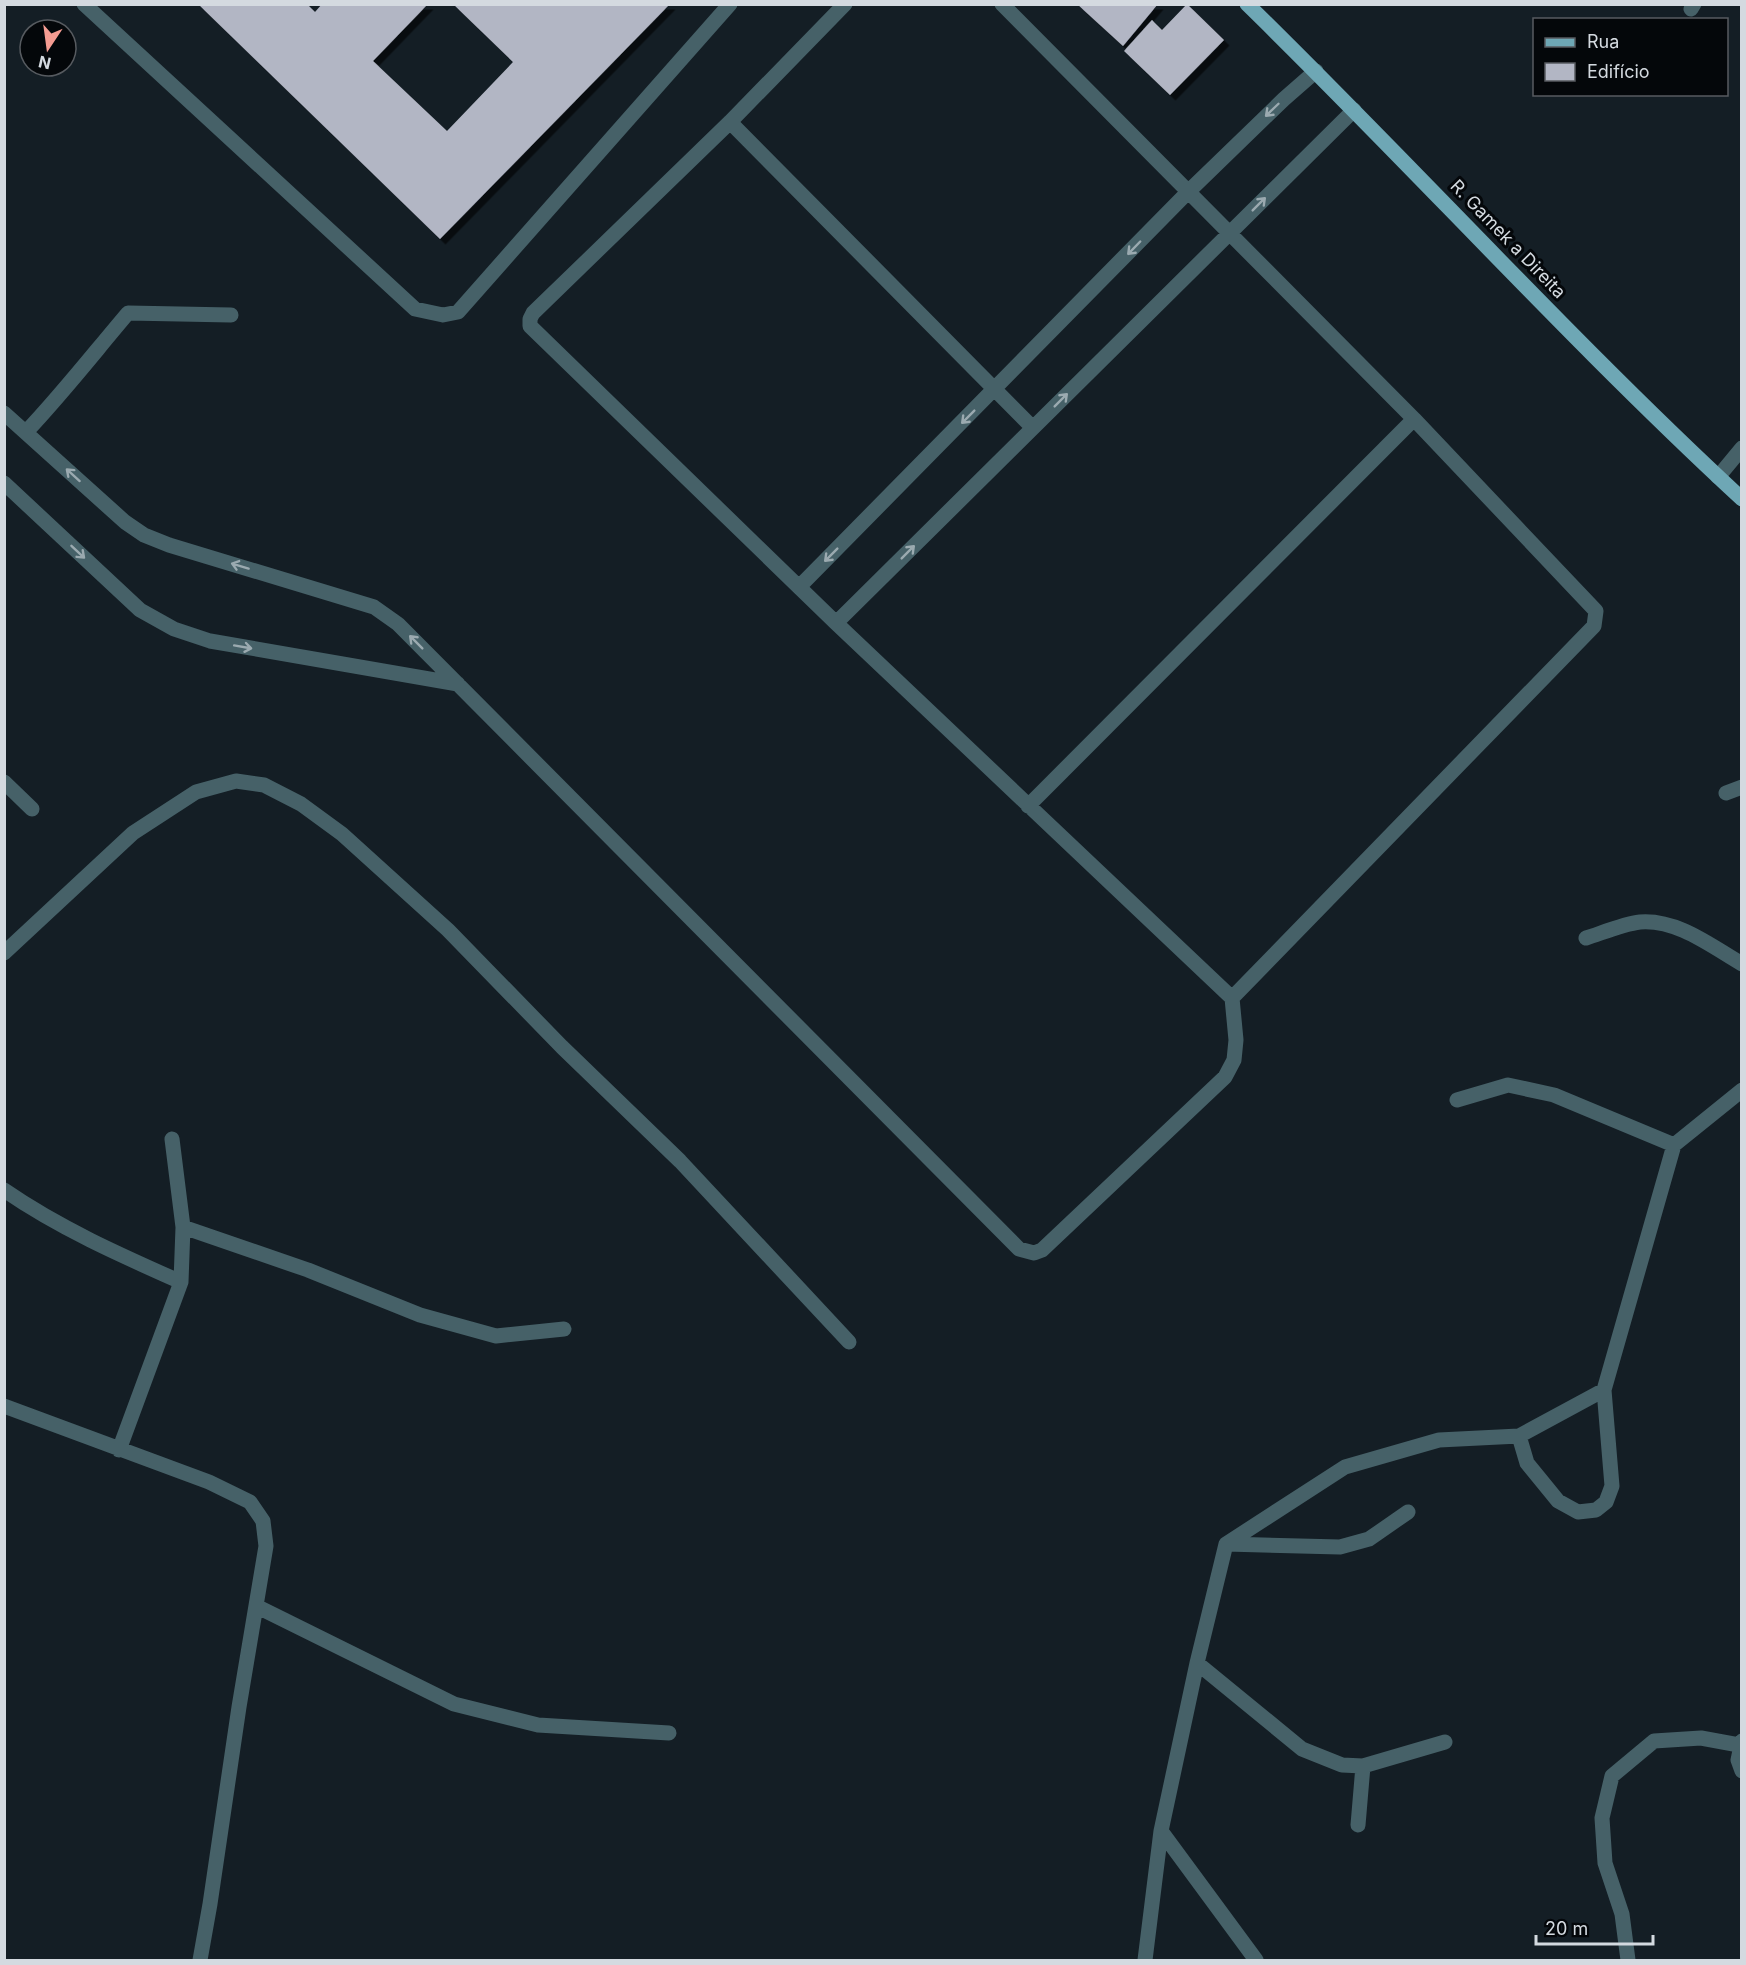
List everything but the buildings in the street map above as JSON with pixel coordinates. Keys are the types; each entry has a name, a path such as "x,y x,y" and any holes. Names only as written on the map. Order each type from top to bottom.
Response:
{"main road":[{"name":"R. Gamek a Direita","path":"1247,4 1669,431 1742,499"}],"street":[{"path":"84,4 416,309 443,315 458,312 730,4"},
{"path":"4,413 125,522 144,535 169,545 374,608 398,624 1019,1249 1034,1253 1042,1250 1224,1077 1234,1060 1236,1040 1232,998 836,623 530,326 530,318 534,313 730,122 845,4"},
{"path":"1002,4 1414,419 1596,611 1594,626 1232,998"},
{"path":"800,586 1188,192 1284,99 1316,72"},
{"path":"836,623 1354,110"},
{"path":"730,122 1033,428"},
{"path":"26,432 59,397 72,378 129,313 231,315"},
{"path":"1028,806 1414,419"},
{"path":"1718,477 1742,448"},
{"path":"4,483 140,610 174,629 210,641 458,684"},
{"path":"4,952 133,834 196,792 236,781 264,785 301,804 342,834 448,930 562,1047 680,1161 849,1342"},
{"path":"4,782 32,809"},
{"path":"1726,794 1742,787"},
{"path":"1586,938 1639,922 1667,925 1691,934 1742,964"},
{"path":"1457,1100 1508,1085 1554,1095 1674,1145"},
{"path":"1519,1436 1527,1463 1558,1501 1578,1512 1596,1510 1606,1502 1612,1486 1604,1390 1674,1145 1742,1090"},
{"path":"119,1450 181,1282 183,1227 172,1139"},
{"path":"4,1190 105,1249 181,1282"},
{"path":"183,1227 308,1270 420,1315 496,1336 564,1329"},
{"path":"1145,1960 1161,1831 1197,1663 1226,1544 1346,1467 1439,1440 1519,1436 1604,1390"},
{"path":"4,1406 209,1482 250,1502 262,1521 266,1546 200,1960"},
{"path":"1226,1544 1340,1547 1369,1539 1408,1512"},
{"path":"255,1606 454,1704 538,1725 669,1733"},
{"path":"1197,1663 1302,1749 1342,1765 1363,1766 1445,1742"},
{"path":"1628,1960 1622,1914 1605,1863 1602,1818 1612,1776 1654,1741 1701,1738 1740,1743 1738,1761 1742,1771"},
{"path":"1358,1825 1363,1766"},
{"path":"1161,1831 1256,1960"}]}
